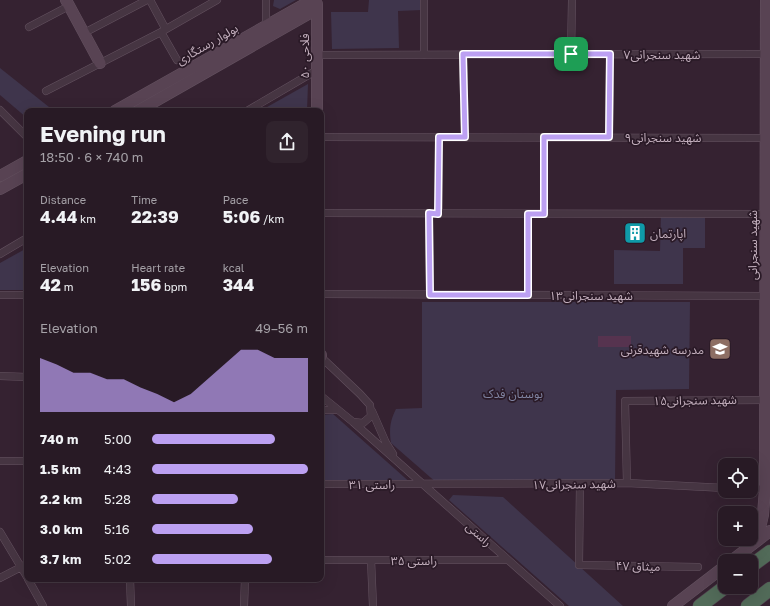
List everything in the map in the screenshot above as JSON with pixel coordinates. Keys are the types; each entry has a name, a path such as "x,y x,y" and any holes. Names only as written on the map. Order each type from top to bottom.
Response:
{"highway":[{"path":"758,561 770,552"},
{"path":"748,606 770,589"},
{"path":"700,606 718,592"}],"street":[{"path":"84,33 148,0 177,60"},
{"path":"46,91 217,0"},
{"path":"265,38 266,0"},
{"path":"424,0 424,55"},
{"path":"571,54 572,0"},
{"name":"شهید سنجرانی","path":"758,537 768,493 766,400 768,377 768,54 766,0"},
{"path":"29,26 68,3 100,63"},
{"name":"بولوار رستگاری","path":"120,108 266,25 315,3"},
{"name":"بولوار رستگاری","path":"143,108 265,38 315,3"},
{"name":"فلاحی ۵۰","path":"315,3 318,108"},
{"path":"463,54 465,137"},
{"path":"609,137 610,54"},
{"name":"شهید سنجرانی۷","path":"317,55 768,54"},
{"path":"253,108 317,70"},
{"path":"0,110 24,134"},
{"name":"شهید سنجرانی۹","path":"324,137 768,138"},
{"path":"438,214 439,137"},
{"path":"544,137 544,214"},
{"path":"0,176 24,163"},
{"path":"0,189 24,176"},
{"path":"324,213 768,214"},
{"path":"429,213 430,295"},
{"path":"528,214 528,295"},
{"path":"0,254 24,240"},
{"name":"شهید سنجرانی۱۳","path":"324,294 768,296"},
{"path":"0,295 24,295"},
{"name":"راستی","path":"324,359 370,405 386,443 398,462"},
{"path":"0,376 24,376"},
{"name":"راستی","path":"324,399 353,422 560,606"},
{"name":"شهید سنجرانی۱۵","path":"627,483 625,401 766,400"},
{"path":"324,410 337,410"},
{"path":"353,422 363,423 368,420 372,410"},
{"path":"0,461 24,461"},
{"name":"شهید سنجرانی۱۷","path":"423,485 627,483 718,488"},
{"name":"راستی ۳۱","path":"324,484 423,485"},
{"name":"میثاق ۴۷","path":"580,484 578,566 698,567"},
{"path":"758,491 768,493"},
{"path":"758,540 770,531"},
{"path":"0,532 24,565 0,578"},
{"path":"740,554 750,546"},
{"name":"راستی ۳۵","path":"324,560 507,560"},
{"path":"371,560 373,606"},
{"path":"673,606 718,571"},
{"path":"29,582 43,606"},
{"path":"130,582 131,606"},
{"path":"244,582 244,606"}],"green space":[{"path":"274,0 296,0 280,9 273,6"},
{"path":"369,0 422,0 422,10 398,11 399,48 332,49 331,12 368,12"},
{"path":"0,68 50,108 24,108 24,115 0,95"},
{"path":"308,84 307,108 265,108"},
{"path":"661,213 705,214 705,248 683,248 683,284 614,284 614,250 660,251"},
{"path":"24,250 24,290 0,290 0,263"},
{"name":"بوستان فدک","path":"422,302 690,302 689,389 616,390 615,482 438,484 391,443 390,438 391,421 396,409 422,408"},
{"path":"333,414 413,485 324,485 324,415"},
{"path":"453,495 503,497 623,606 569,606 449,500"}],"shaded area":[{"path":"598,336 631,336 631,347 598,347"}],"place":[{"name":"اپارتمان","path":"635,233"},
{"name":"مدرسه شهیدقرنی","path":"720,349"}],"route":[{"path":"463,54 571,54 610,54 609,137 544,137 544,214 528,214 528,295 430,295 429,213 438,214 439,137 465,137 463,54"}]}
